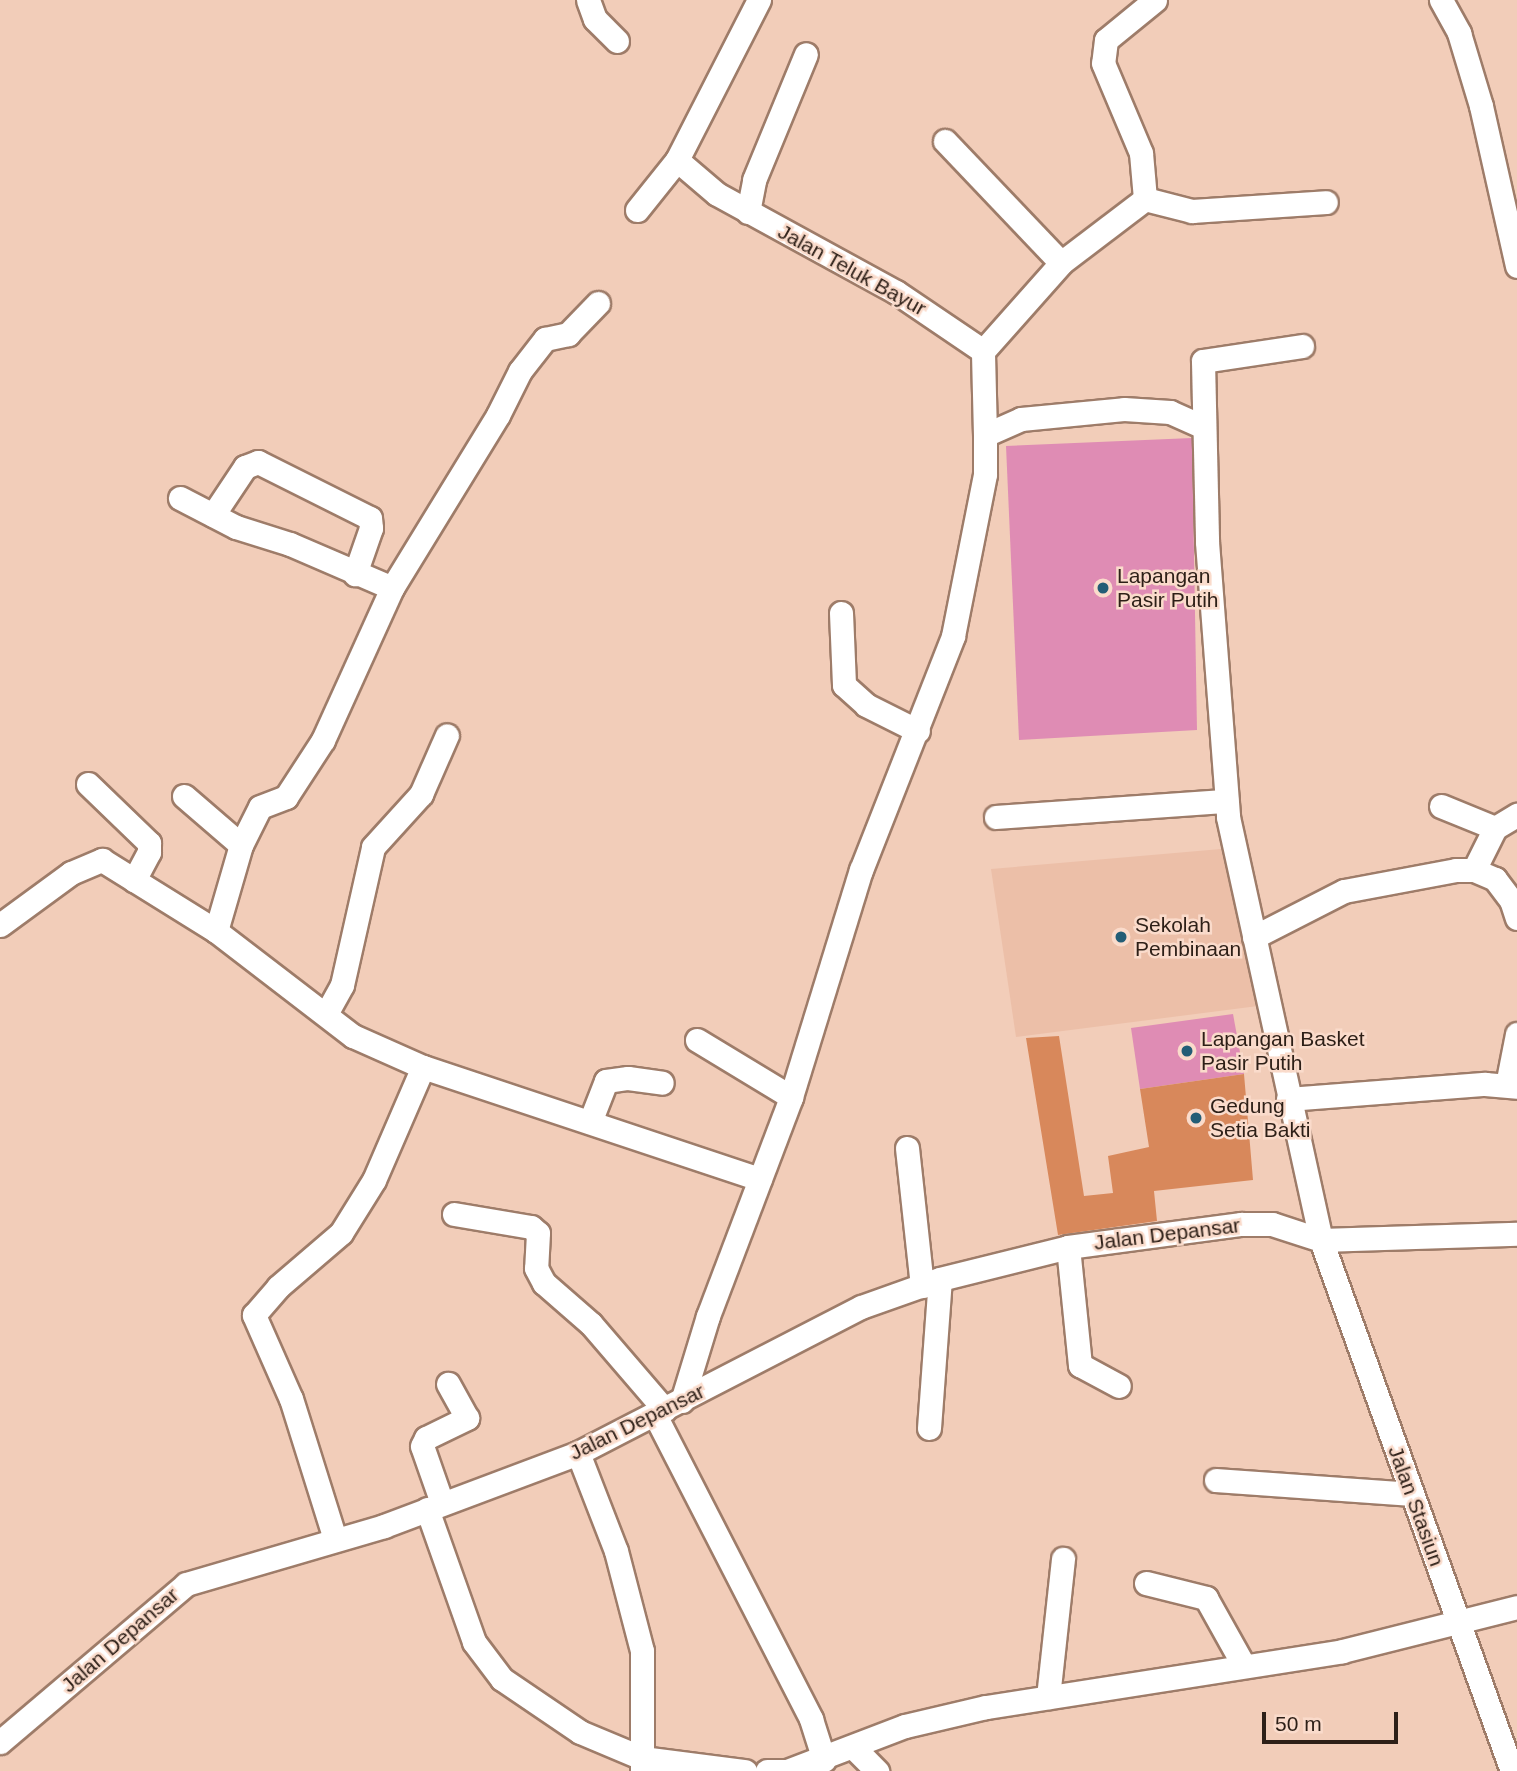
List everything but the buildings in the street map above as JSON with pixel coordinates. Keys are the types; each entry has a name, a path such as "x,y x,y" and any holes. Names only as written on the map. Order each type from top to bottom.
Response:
{"street":[{"path":"588,0 596,19 617,41"},
{"path":"638,210 677,160 759,0"},
{"path":"1145,199 1141,153 1103,63 1106,40 1155,0"},
{"path":"1441,0 1459,33 1481,106 1517,266"},
{"path":"748,212 754,180 806,54"},
{"path":"945,141 1061,263"},
{"name":"Jalan Teluk Bayur","path":"677,160 717,194 896,292 983,351"},
{"path":"1145,199 1192,211 1326,202"},
{"path":"667,1409 708,1316 791,1097 861,870 918,732 962,607 985,474 983,351 1061,263 1145,199"},
{"path":"216,931 241,845 262,804 282,801 323,740 392,588 498,415 520,371 545,339 568,334 598,303"},
{"name":"Jalan Stasiun","path":"1302,346 1203,361 1202,426 1226,801 1288,1099 1321,1241 1512,1771"},
{"path":"985,435 1021,419 1124,409 1170,412 1202,426"},
{"path":"213,515 245,467 258,463 370,517 371,528 355,574"},
{"path":"180,498 213,515 392,588"},
{"path":"841,613 844,685 866,705 918,732"},
{"path":"326,1014 342,985 373,847 421,793 447,735"},
{"path":"88,784 149,843 149,852 134,880"},
{"path":"184,796 241,845"},
{"path":"996,817 1226,801"},
{"path":"1441,806 1495,828"},
{"path":"1474,870 1495,828 1517,815"},
{"path":"0,924 93,861 102,860 216,931 354,1036 424,1067 760,1179"},
{"path":"1254,937 1344,891 1474,870 1495,878 1511,900 1517,918"},
{"path":"1288,1099 1512,1086 1517,1034"},
{"path":"697,1040 791,1097"},
{"path":"335,1539 291,1399 254,1315 278,1287 341,1233 374,1180 424,1067"},
{"path":"590,1122 606,1081 628,1078 662,1083"},
{"path":"907,1148 931,1282 929,1428"},
{"path":"1272,1224 1312,1203"},
{"path":"454,1214 531,1227 538,1233 536,1268 544,1283 591,1324 667,1409 811,1719 824,1760"},
{"name":"Jalan Depansar","path":"0,1742 170,1593 208,1575 335,1539 435,1506 578,1453 861,1307 931,1282 1068,1247 1190,1229 1272,1224 1321,1241"},
{"path":"1321,1241 1517,1234"},
{"path":"1068,1247 1080,1365 1119,1386"},
{"path":"447,1384 467,1418 426,1438 422,1446 435,1506 474,1642 502,1679 580,1732 642,1765 745,1771"},
{"path":"578,1453 617,1551 642,1651 642,1765"},
{"path":"1216,1480 1411,1494"},
{"path":"1048,1697 1063,1559"},
{"path":"1146,1583 1206,1598 1244,1666"},
{"path":"767,1771 787,1771 824,1760 905,1726 1048,1697 1342,1651 1517,1607"},
{"path":"854,1748 877,1771"}],"shaded area":[{"name":"Lapangan Pasir Putih","path":"1192,438 1197,730 1019,740 1006,446"},
{"name":"Sekolah Pembinaan","path":"1221,849 1258,1006 1016,1037 991,869"},
{"name":"Lapangan Basket Pasir Putih","path":"1233,1014 1244,1074 1140,1089 1131,1028"}],"place":[{"name":"Lapangan Pasir Putih","path":"1103,588"},
{"name":"Sekolah Pembinaan","path":"1121,937"},
{"name":"Lapangan Basket Pasir Putih","path":"1187,1051"},
{"name":"Gedung Setia Bakti","path":"1196,1118"}]}
